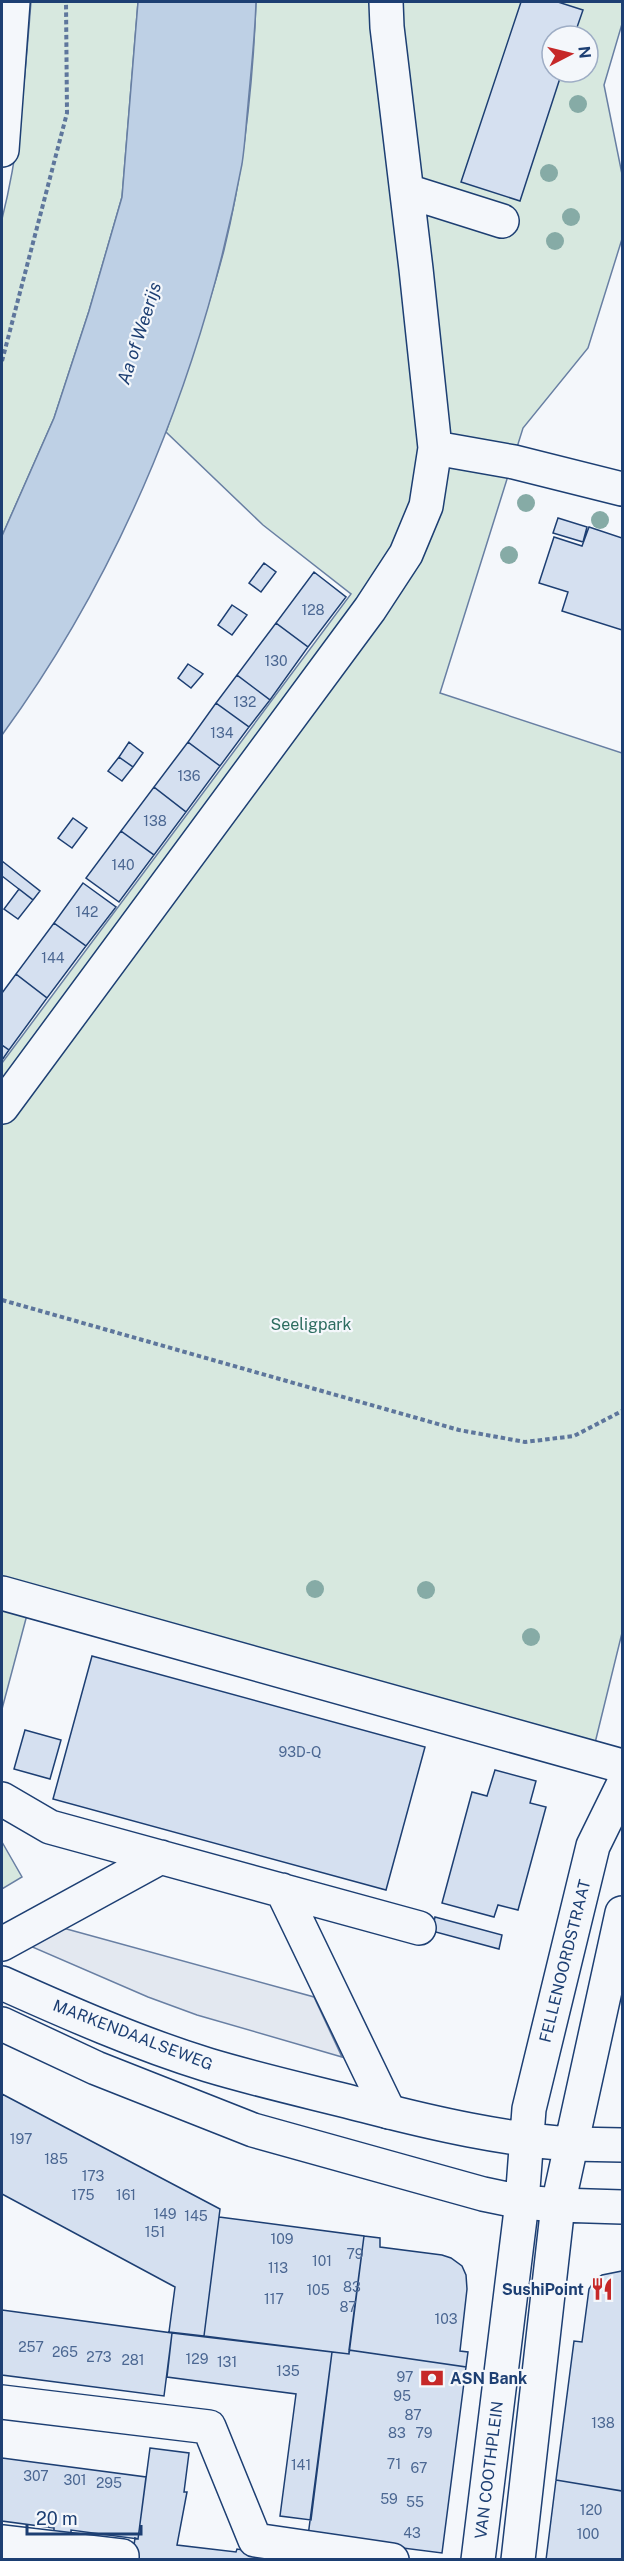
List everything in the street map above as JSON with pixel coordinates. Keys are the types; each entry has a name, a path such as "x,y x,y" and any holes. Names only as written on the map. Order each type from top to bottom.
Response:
{"street":[{"path":"2,150 13,2"},
{"path":"2,1107 370,609 406,554 426,506 435,448 386,2"},
{"path":"407,191 502,221"},
{"path":"435,448 514,462 622,489"},
{"path":"2,1593 622,1766"},
{"name":"FELLENOORDSTRAAT","path":"526,2140 530,2109 593,1846 622,1787"},
{"path":"2,1799 50,1827 419,1928"},
{"path":"2,1944 160,1857"},
{"path":"282,1890 389,2112"},
{"path":"519,2559 558,2205 622,1913"},
{"name":"MARKENDAALSEWEG","path":"2,1983 71,2014 166,2051 266,2080 389,2112 526,2140 622,2145"},
{"path":"2,2025 96,2068 253,2130 434,2181 522,2202 622,2207"},
{"path":"253,2130 266,2080"},
{"path":"522,2202 526,2140"},
{"name":"VAN COOTHPLEIN","path":"478,2559 522,2202"},
{"path":"2,2402 209,2427 255,2540 392,2559"},
{"path":"2,2542 122,2556 122,2559"}],"path":[{"path":"2,361 67,113 66,2"},
{"path":"2,1300 459,1430 525,1442 574,1436 622,1411"}],"green space":[{"path":"31,2 138,2 122,197 89,311 54,418 2,536 2,219 18,138"},
{"name":"Seeligpark","path":"256,2 622,2 622,24 604,85 622,174 622,239 588,348 523,428 440,693 622,753 622,1633 595,1743 28,1611 2,1709 2,1063 351,594 263,525 166,432 224,250 237,189 250,96"},
{"path":"2,1842 22,1877 2,1889"}],"shaded area":[{"path":"63,1928 314,1997 342,2057 197,2015 148,1997 30,1946"}],"water":[{"name":"Aa of Weerijs","path":"138,2 256,2 242,164 226,240 206,315 182,390 154,463 122,534 86,604 46,671 2,735 2,536 54,418 89,311 122,197"}],"building":[{"path":"521,2 558,2 583,10 578,24 540,24 540,84 558,84 520,201 461,182"},
{"path":"558,518 587,527 583,542 553,533"},
{"path":"589,527 622,538 622,630 562,611 568,592 539,583 554,537 582,546"},
{"path":"264,563 276,572 261,592 249,583"},
{"path":"314,572 346,597 308,647 276,623"},
{"path":"232,605 247,615 232,635 218,625"},
{"path":"276,623 308,647 270,700 237,675"},
{"path":"188,664 203,674 191,688 178,678"},
{"path":"237,675 270,700 249,727 216,703"},
{"path":"216,703 249,727 220,766 188,742"},
{"path":"129,742 143,753 133,767 119,757"},
{"path":"188,742 220,766 186,812 154,787"},
{"path":"119,757 133,767 122,781 108,771"},
{"path":"154,787 186,812 154,855 121,831"},
{"path":"73,818 87,828 72,848 58,838"},
{"path":"121,831 154,855 119,902 86,878"},
{"path":"2,861 40,891 33,900 2,876"},
{"path":"83,883 116,907 86,946 54,923"},
{"path":"19,889 33,900 18,919 4,909"},
{"path":"54,923 86,946 47,998 16,974"},
{"path":"16,974 47,998 9,1050 2,1045 2,993"},
{"path":"2,1045 9,1050 2,1060"},
{"path":"92,1656 425,1747 386,1890 53,1799"},
{"path":"25,1730 61,1740 50,1779 14,1769"},
{"path":"495,1770 536,1781 530,1803 546,1807 518,1910 498,1905 494,1917 442,1903 472,1792 487,1796"},
{"path":"435,1917 502,1935 499,1949 432,1931"},
{"path":"2,2094 220,2209 204,2336 169,2332 175,2287 2,2194"},
{"path":"219,2217 364,2236 349,2354 204,2336"},
{"path":"364,2236 380,2238 380,2247 442,2255 462,2266 466,2275 467,2289 460,2351 468,2352 466,2367 349,2350"},
{"path":"622,2271 622,2491 556,2480 574,2341 582,2342 589,2289 602,2275"},
{"path":"2,2310 172,2333 164,2396 2,2375"},
{"path":"172,2333 332,2352 311,2520 280,2516 296,2394 167,2377"},
{"path":"349,2350 466,2367 442,2553 308,2536 332,2352 349,2354"},
{"path":"150,2448 189,2453 184,2492 187,2492 177,2545 236,2552 237,2549 276,2555 288,2560 132,2560 135,2538 138,2539"},
{"path":"2,2458 146,2477 138,2539 71,2530 71,2535 54,2533 54,2528 2,2521"},
{"path":"556,2480 622,2491 622,2560 546,2560"}],"place":[{"name":"SushiPoint","path":"602,2289"},
{"name":"ASN Bank","path":"432,2378"}]}
